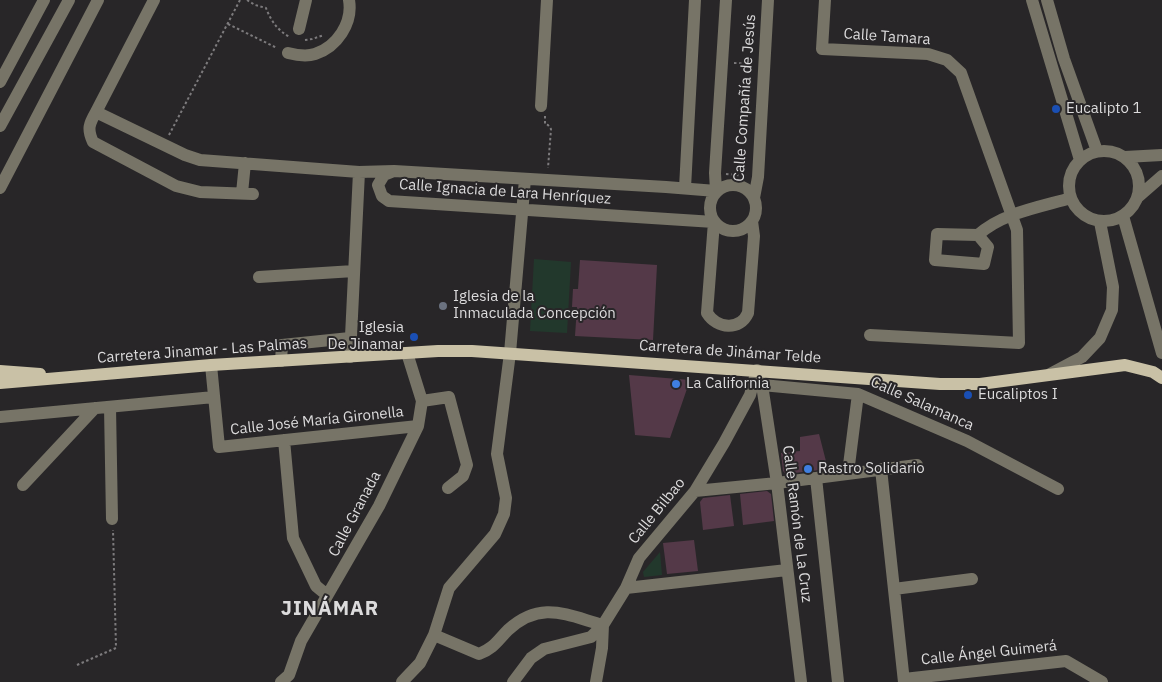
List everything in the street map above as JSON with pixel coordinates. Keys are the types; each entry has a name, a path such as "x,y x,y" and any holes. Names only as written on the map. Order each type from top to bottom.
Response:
{"main road":[{"name":"Carretera de Jinámar Telde","path":"408,353 472,351 510,353 940,384 980,384 1125,366 1153,372 1162,378"},
{"name":"Carretera Jinamar - Las Palmas","path":"0,383 211,365 408,353"},
{"path":"0,366 6,372 78,377"}],"street":[{"path":"0,82 44,0"},
{"path":"0,126 69,0"},
{"path":"0,188 98,0"},
{"path":"154,0 88,124 88,133 93,142 176,186 200,192 248,194 245,163"},
{"path":"299,29 306,0"},
{"path":"288,53 313,55 328,48 348,23 349,0"},
{"path":"541,106 547,0"},
{"path":"685,188 695,0"},
{"name":"Calle Compañía de Jesús","path":"716,191 726,0"},
{"name":"Calle Compañía de Jesús","path":"754,198 758,177 768,0"},
{"name":"Calle Tamara","path":"825,0 822,49 928,54 947,60 961,73 1016,230 1019,342 870,335"},
{"path":"1032,0 1080,160"},
{"path":"1047,0 1064,59 1096,151"},
{"path":"96,112 200,160 359,172 394,171"},
{"path":"1096,151 1111,151 1125,157 1133,165 1138,175 1140,186 1138,197 1132,208 1123,216 1112,221 1100,222 1088,217 1078,209 1071,198 1070,178 1074,168 1080,160 1096,151"},
{"path":"1125,157 1162,155"},
{"name":"Calle Ignacia de Lara Henríquez","path":"714,222 389,200 382,196 378,185 384,176 394,171 716,191"},
{"path":"359,172 378,185"},
{"path":"350,357 359,172"},
{"path":"1138,197 1162,176"},
{"path":"402,682 420,663 434,635 450,588 495,534 504,514 506,498 497,454 510,353 525,179"},
{"path":"714,222 722,229 733,231 744,228 752,221 756,206 754,198 747,189 736,185 725,186 716,191 710,201 710,212 714,222 707,313 712,322 720,325 736,326 744,321 748,313 754,236 752,221"},
{"path":"978,235 987,227 1012,216 1071,198"},
{"path":"1123,216 1162,352"},
{"path":"1050,374 1082,357 1100,338 1112,310 1113,287 1100,222"},
{"path":"259,278 354,271"},
{"path":"281,361 282,345 350,338"},
{"name":"Calle Granada","path":"281,682 288,675 301,641 379,506 418,426 422,401 408,353"},
{"path":"0,417 214,397 211,365"},
{"name":"Calle Ramón de La Cruz","path":"757,370 762,385 777,484 801,682"},
{"name":"Calle Bilbao","path":"513,682 530,658 544,649 591,637 603,625 626,588 639,558 695,491 724,443 750,395 757,370"},
{"name":"Calle Salamanca","path":"762,385 858,394 967,441 1058,489"},
{"path":"848,473 858,394"},
{"name":"Calle José María Gironella","path":"214,397 219,447 418,426"},
{"path":"422,401 449,397 467,465 463,476 448,488"},
{"path":"110,407 112,519"},
{"path":"23,485 94,408"},
{"path":"284,440 293,538 316,586 327,595"},
{"path":"695,491 777,484 917,465"},
{"path":"880,469 904,681"},
{"path":"816,478 838,682"},
{"path":"626,588 787,570"},
{"path":"894,589 972,578"},
{"path":"434,635 479,654 490,649 509,629 528,615 551,611 603,625 602,648 596,682"},
{"name":"Calle Ángel Guimerá","path":"904,681 1066,661 1102,682"}],"path":[{"path":"163,144 240,0"},
{"path":"228,24 288,53"},
{"path":"541,106 546,115 545,124 551,129 548,180"},
{"path":"77,664 116,648 112,519"}],"green space":[{"path":"534,259 571,262 567,333 530,331"},
{"path":"660,552 662,575 644,577 643,572"}],"building":[{"path":"580,260 657,265 653,340 575,336 577,307 572,307 573,289 578,289"},
{"path":"629,375 690,380 670,438 635,435"},
{"path":"819,434 828,469 786,474 783,471 781,453 800,451 800,437"},
{"path":"767,491 771,494 774,521 743,525 740,494"},
{"path":"730,495 734,526 703,530 700,502 703,498"},
{"path":"694,540 698,571 667,574 663,543"}],"place":[{"name":"Eucalipto 1","path":"1056,109"},
{"name":"Iglesia de la Inmaculada Concepción","path":"443,306"},
{"name":"Iglesia De Jinamar","path":"414,337"},
{"name":"La California","path":"676,384"},
{"name":"Eucaliptos I","path":"968,395"},
{"name":"Rastro Solidario","path":"808,469"}],"district":[{"name":"JINÁMAR","path":"330,609"}]}
